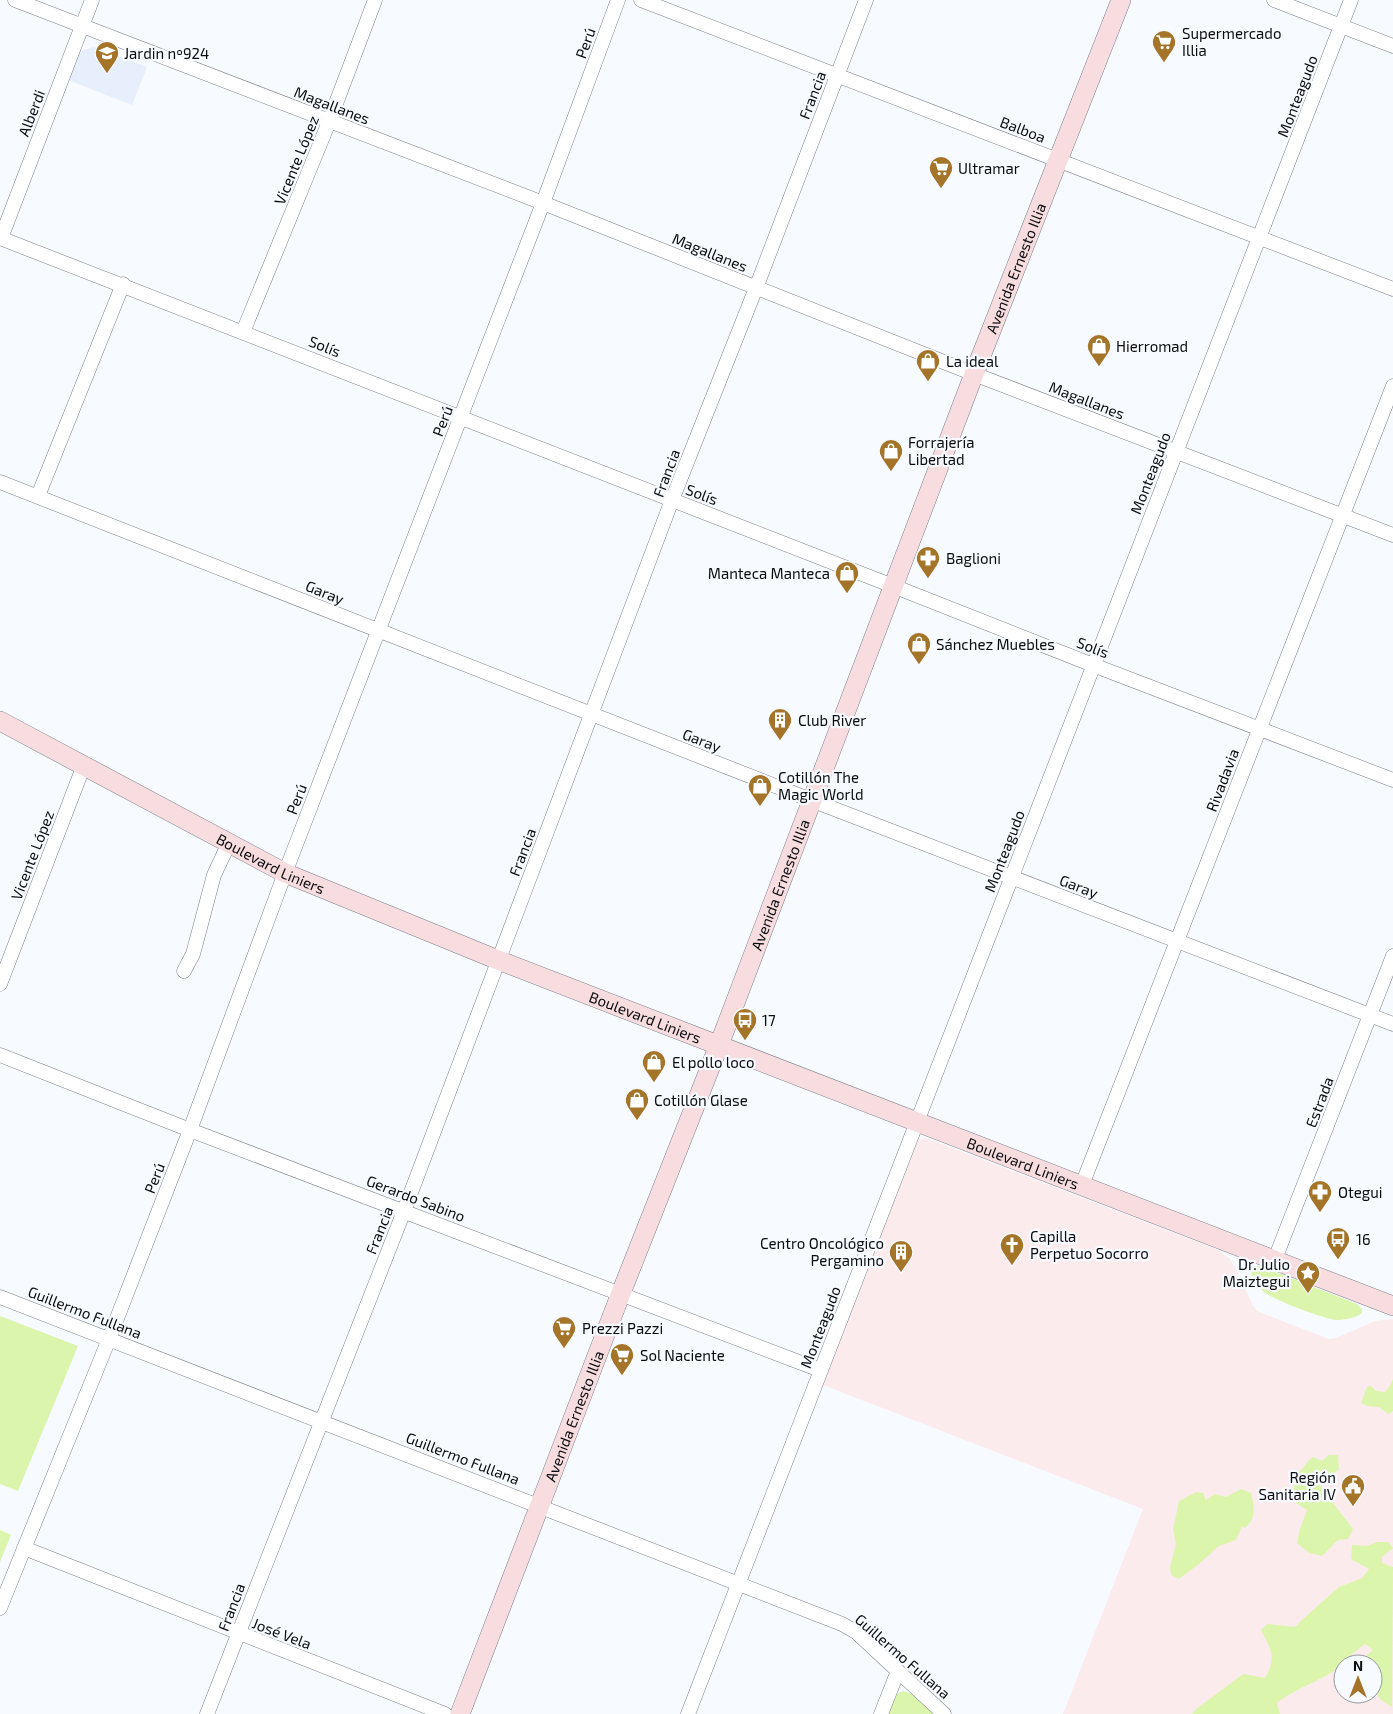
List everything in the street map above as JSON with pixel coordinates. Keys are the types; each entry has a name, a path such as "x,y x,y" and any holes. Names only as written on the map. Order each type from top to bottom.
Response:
{"main road":[{"name":"Avenida Ernesto Illia","path":"460,1714 621,1293 719,1044 974,374 1121,0"},
{"name":"Boulevard Liniers","path":"0,721 285,873 498,960 1393,1306"}],"street":[{"name":"Magallanes","path":"15,0 543,203 974,374 1393,535"},
{"name":"Alberdi","path":"1,238 92,0"},
{"name":"Vicente López","path":"243,332 329,122 375,0"},
{"name":"Perú","path":"0,1608 109,1339 190,1130 285,873 543,203 618,0"},
{"name":"Balboa","path":"641,0 1393,289"},
{"name":"Francia","path":"207,1714 404,1212 672,500 756,288 866,0"},
{"path":"1274,0 1393,46"},
{"name":"Monteagudo","path":"688,1714 1351,0"},
{"name":"Solís","path":"1,238 123,284 1093,665 1393,780"},
{"path":"38,496 123,284"},
{"name":"Rivadavia","path":"1082,1186 1393,386"},
{"name":"Garay","path":"0,482 811,800 1393,1024"},
{"name":"Vicente López","path":"0,984 84,765"},
{"path":"184,971 193,954 214,874 229,842"},
{"name":"Estrada","path":"1275,1259 1393,956"},
{"name":"Gerardo Sabino","path":"0,1055 190,1130 820,1370"},
{"name":"Guillermo Fullana","path":"0,1297 540,1505 842,1624 856,1632 944,1714"},
{"name":"José Vela","path":"24,1548 445,1714"},
{"path":"881,1714 898,1671"}],"shaded area":[{"name":"Jardin nº924","path":"93,47 147,67 132,105 68,80 79,52"},
{"path":"926,1138 1216,1249 1230,1259 1253,1306 1259,1312 1329,1339 1336,1338 1375,1321 1393,1319 1393,1714 1063,1714 1143,1509 823,1385 919,1140"}],"green space":[{"path":"1255,1266 1260,1266 1357,1304 1362,1309 1362,1313 1343,1320 1336,1320 1288,1304 1269,1295 1260,1288 1251,1270"},
{"path":"0,1316 78,1346 18,1491 0,1484"},
{"path":"1393,1379 1393,1411 1388,1414 1379,1407 1367,1406 1361,1403 1367,1387 1371,1386 1376,1391 1385,1392"},
{"path":"1329,1455 1338,1455 1339,1469 1320,1486 1353,1529 1348,1539 1338,1540 1322,1556 1309,1553 1297,1543 1307,1510 1296,1503 1293,1494 1296,1474 1308,1461 1313,1457 1322,1461"},
{"path":"1241,1489 1251,1493 1254,1512 1249,1524 1245,1528 1242,1526 1236,1540 1219,1546 1179,1579 1171,1575 1170,1567 1176,1544 1173,1530 1179,1501 1196,1492 1203,1493 1206,1500 1215,1494 1226,1497"},
{"path":"0,1530 11,1535 0,1562"},
{"path":"1377,1542 1388,1542 1393,1548 1382,1557 1382,1563 1393,1567 1392,1707 1383,1701 1383,1654 1368,1654 1373,1650 1365,1644 1353,1654 1333,1654 1333,1672 1289,1694 1277,1703 1280,1714 1192,1714 1243,1674 1265,1678 1272,1659 1268,1643 1261,1630 1267,1624 1295,1627 1339,1587 1362,1578 1369,1569 1351,1559 1352,1545 1367,1546"},
{"path":"903,1691 912,1694 934,1714 888,1714 895,1695"}],"place":[{"name":"Supermercado Illia","path":"1164,63"},
{"name":"Jardin nº924","path":"107,74"},
{"name":"Ultramar","path":"941,189"},
{"name":"Hierromad","path":"1099,367"},
{"name":"La ideal","path":"928,382"},
{"name":"Forrajería Libertad","path":"891,472"},
{"name":"Baglioni","path":"928,579"},
{"name":"Manteca Manteca","path":"847,594"},
{"name":"Sánchez Muebles","path":"919,665"},
{"name":"Club River","path":"780,741"},
{"name":"Cotillón The Magic World","path":"760,807"},
{"name":"17","path":"745,1041"},
{"name":"El pollo loco","path":"654,1083"},
{"name":"Cotillón Glase","path":"637,1121"},
{"name":"Otegui","path":"1320,1213"},
{"name":"16","path":"1338,1260"},
{"name":"Capilla Perpetuo Socorro","path":"1012,1266"},
{"name":"Centro Oncológico Pergamino","path":"901,1273"},
{"name":"Dr. Julio Maiztegui","path":"1308,1294"},
{"name":"Prezzi Pazzi","path":"564,1349"},
{"name":"Sol Naciente","path":"622,1376"},
{"name":"Región Sanitaria IV","path":"1353,1507"}]}
